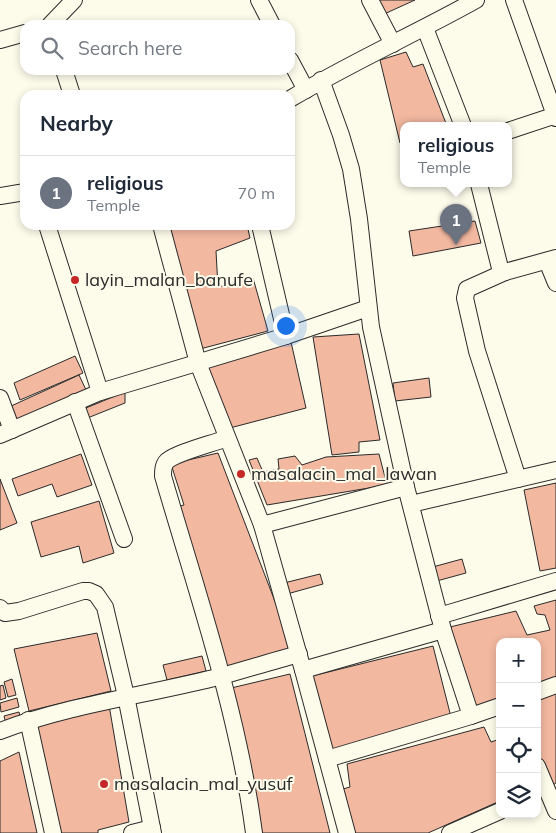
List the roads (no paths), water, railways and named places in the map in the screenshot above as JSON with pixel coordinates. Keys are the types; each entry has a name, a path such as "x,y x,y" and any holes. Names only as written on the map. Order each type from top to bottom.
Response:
{"street":[{"path":"55,20 74,0"},
{"path":"259,0 269,20"},
{"path":"370,0 393,44"},
{"path":"295,96 321,80 476,0"},
{"path":"512,130 556,116 514,0"},
{"path":"425,28 460,122"},
{"path":"0,40 20,34"},
{"path":"295,69 306,90"},
{"path":"66,75 70,90"},
{"path":"321,80 341,135 351,170 359,218 368,308 410,504 441,623 471,716"},
{"path":"480,187 500,268 505,272"},
{"path":"0,196 20,193"},
{"path":"49,230 100,392"},
{"path":"162,230 198,362 262,525 347,833"},
{"path":"261,230 286,336"},
{"path":"518,479 477,351 465,298 468,289 505,272 551,259 556,283"},
{"path":"0,398 6,432 100,392 286,336 368,308"},
{"path":"75,402 124,540"},
{"path":"227,438 176,456 166,462 163,476 221,676 248,790 254,833"},
{"path":"410,504 556,470"},
{"path":"262,525 406,487"},
{"path":"0,730 28,720 126,696 221,676 301,662 441,623 556,581"},
{"path":"0,608 5,613 20,612 82,591 90,591 96,594 105,607 126,696 153,830 132,833"},
{"path":"541,691 556,685"},
{"path":"328,759 496,707"},
{"path":"28,720 54,833"},
{"path":"540,773 556,811"},
{"path":"452,833 496,812"}],"place":[{"name":"religious","path":"456,245"},
{"name":"layin_malan_banufe","path":"75,280"},
{"name":"masalacin_mal_lawan","path":"241,474"},
{"name":"masalacin_mal_yusuf","path":"104,784"}]}
